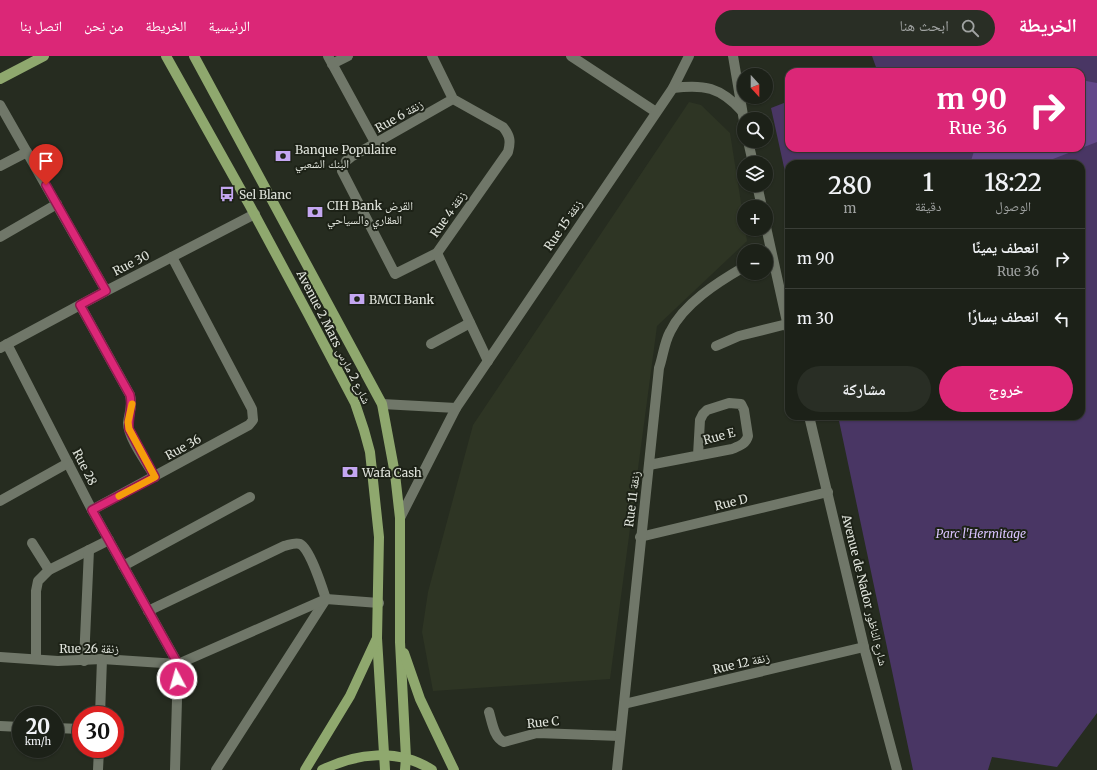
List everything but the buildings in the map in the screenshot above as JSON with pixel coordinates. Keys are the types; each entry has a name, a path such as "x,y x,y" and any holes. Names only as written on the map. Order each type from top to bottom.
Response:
{"main road":[{"path":"0,79 44,56"},
{"name":"Avenue 2 Mars شارع 2 مارس","path":"166,56 255,214 355,403 364,430 370,452 376,491 379,538 379,603 377,638 385,770"},
{"name":"Avenue 2 Mars شارع 2 مارس","path":"194,56 382,404 400,518 400,642 406,758 405,770"},
{"path":"305,770 350,696 377,638"},
{"path":"400,642 420,698 454,770"},
{"path":"322,770 343,761 383,754 406,758 432,770"}],"street":[{"path":"348,56 330,60 376,144"},
{"path":"432,56 453,99"},
{"path":"571,56 656,112"},
{"name":"Rue 15 زنقة","path":"400,518 456,408 673,88 689,56"},
{"path":"733,56 742,112"},
{"path":"673,88 691,86 708,87 722,92 732,100 740,112"},
{"name":"Rue 6 زنقة","path":"395,274 342,171 346,161 453,99"},
{"name":"Rue 4 زنقة","path":"395,274 437,253 508,152 511,142 509,135 503,128 453,99"},
{"path":"0,105 106,291"},
{"path":"0,166 27,152"},
{"path":"0,237 57,204"},
{"name":"Rue 30","path":"4,346 172,256 255,214"},
{"path":"437,253 488,361"},
{"name":"Rue 36","path":"92,510 249,425 253,420 252,409 172,256"},
{"name":"Rue 11 زنقة","path":"617,770 640,537 660,368 670,332 688,307 716,284 737,271"},
{"path":"773,271 785,317"},
{"path":"80,305 130,395 132,409 128,422 129,429 155,477"},
{"path":"431,344 470,323"},
{"path":"716,346 739,336 785,328"},
{"name":"Rue 28","path":"4,346 92,510 178,664"},
{"path":"382,404 456,408"},
{"name":"Rue E","path":"649,465 698,455 732,448 745,442 748,436 744,410 741,404 729,404 707,410 703,414 700,420 698,455"},
{"name":"Avenue de Nador شارع الناظور","path":"810,420 864,647 897,770"},
{"path":"0,500 68,463"},
{"name":"Rue D","path":"640,537 828,492"},
{"path":"123,566 250,497"},
{"path":"36,659 36,592 38,582 49,570 109,540"},
{"path":"32,543 49,570"},
{"path":"148,611 284,546 295,543 301,545 308,553 326,599"},
{"path":"84,661 89,550"},
{"path":"216,770 326,599"},
{"path":"175,770 178,664 326,599 379,603"},
{"name":"Rue 12 زنقة","path":"624,704 864,647"},
{"name":"Rue 26 زنقة","path":"0,657 84,661 102,659 178,664"},
{"path":"100,706 102,659"},
{"name":"Rue C","path":"489,712 496,734 500,741 504,742 537,733 620,736"},
{"path":"0,726 12,727"},
{"path":"98,770 99,758"}],"shaded area":[{"path":"1085,81 1097,83 1097,142 1085,147"},
{"path":"689,102 701,105 730,133 737,177 737,192 739,192 741,200 737,200 737,236 746,236 747,241 744,244 737,244 737,250 657,326 610,679 433,691 422,632 428,592 473,425"},
{"path":"974,152 1071,152 1050,160 971,160"}],"green space":[{"name":"Parc l'Hermitage","path":"872,56 1097,56 1097,713 1057,767 992,757 988,770 913,770 839,420 1085,420 1085,160 785,160 785,172 771,108 785,103 785,152 1085,152 1085,68 876,68"}],"slow traffic":[{"path":"119,496 155,477 133,439 129,429 128,422 132,404"}],"place":[{"name":"Banque Populaire البنك الشعبي","path":"283,156"},
{"name":"Sel Blanc","path":"227,194"},
{"name":"CIH Bank القرض العقاري والسياحي","path":"315,212"},
{"name":"BMCI Bank","path":"357,299"},
{"name":"Wafa Cash","path":"350,472"}],"route":[{"path":"46,185 106,291 80,305 130,395 132,409 128,422 129,429 133,439 155,477 92,510 178,664 177,679"}]}
